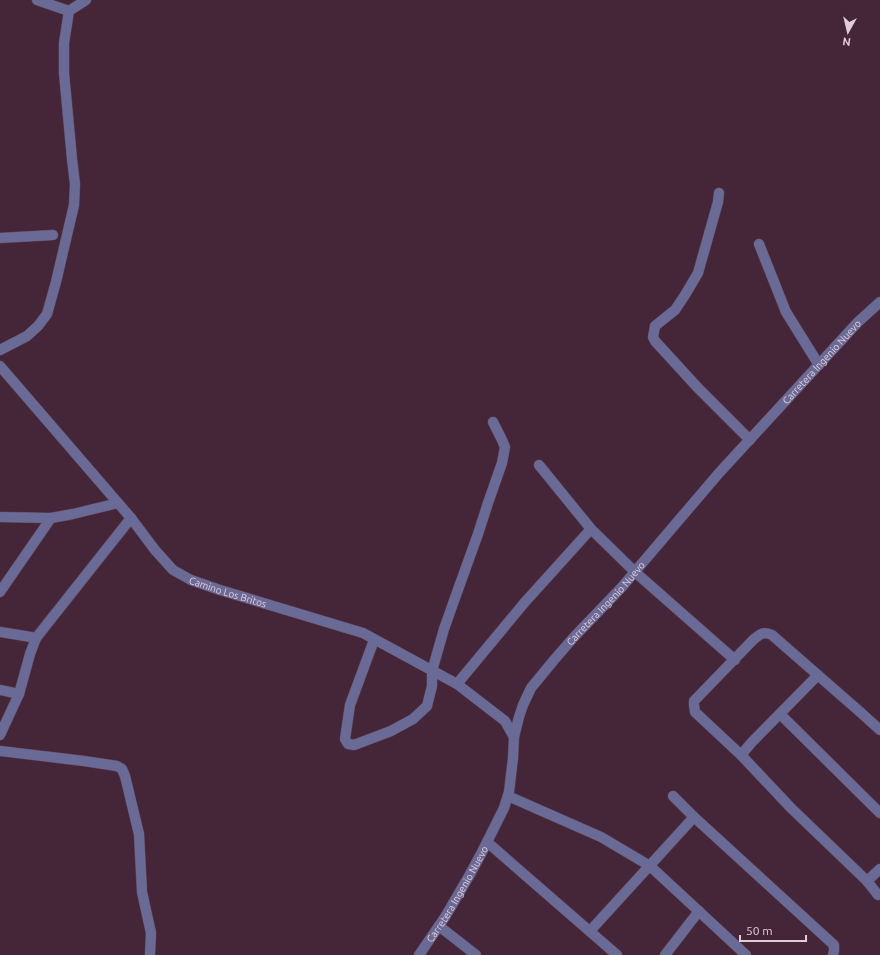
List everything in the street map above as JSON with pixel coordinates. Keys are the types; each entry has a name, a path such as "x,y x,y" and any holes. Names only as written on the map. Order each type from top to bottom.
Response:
{"street":[{"path":"36,0 64,6 86,0"},
{"path":"0,350 27,336 38,326 47,314 74,205 75,184 64,73 64,6"},
{"path":"719,193 698,273 675,310 655,326 654,337 655,341 698,388 750,440"},
{"path":"0,238 53,235"},
{"path":"759,244 786,312 819,365"},
{"name":"Carretera Ingenio Nuevo","path":"419,955 439,926 482,854 504,808 508,796 511,777 514,737 523,705 531,688 574,637 635,572 719,473 858,322 880,302"},
{"name":"Camino Los Britos","path":"0,366 131,518 155,550 173,570 191,580 220,590 363,633 457,684 505,720 514,737"},
{"path":"374,640 350,705 345,739 348,744 354,745 391,730 413,719 427,706 432,686 432,671 453,604 502,463 504,447 493,422"},
{"path":"539,466 592,529 635,572 735,660"},
{"path":"0,517 51,518 118,504"},
{"path":"0,592 51,518"},
{"path":"0,735 18,694 36,638 131,518"},
{"path":"457,684 525,602 592,529"},
{"path":"0,632 36,638"},
{"path":"878,895 867,881 791,808 741,755 695,712 694,701 759,635 762,633 767,633 772,635 880,730"},
{"path":"741,755 818,676"},
{"path":"0,690 18,694"},
{"path":"780,714 880,813"},
{"path":"0,751 84,761 117,766 122,769 139,834 142,892 151,933 150,955"},
{"path":"508,796 602,837 650,866 746,955"},
{"path":"674,796 694,817 834,945 833,955"},
{"path":"590,931 694,817"},
{"path":"487,842 617,955"},
{"path":"867,881 880,869"},
{"path":"665,955 699,911"},
{"path":"439,926 476,955"}]}
